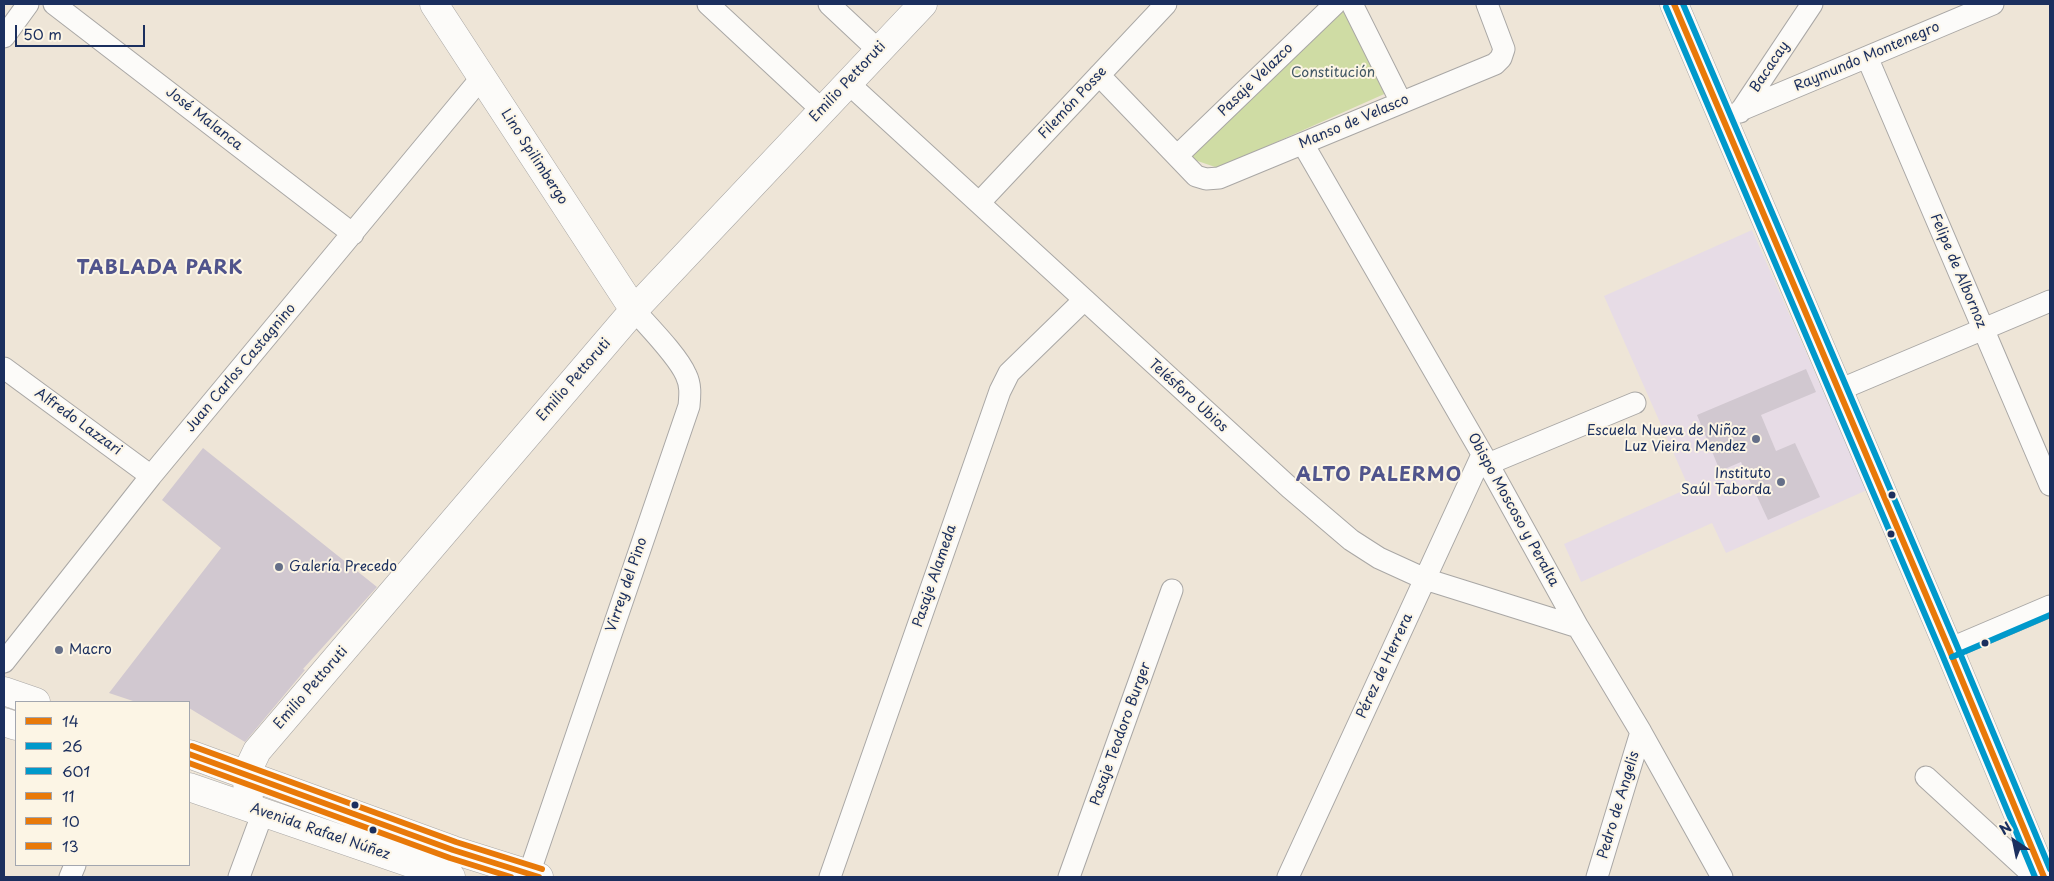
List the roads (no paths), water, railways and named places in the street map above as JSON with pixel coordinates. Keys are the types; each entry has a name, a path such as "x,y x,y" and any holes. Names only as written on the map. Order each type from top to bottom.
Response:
{"main road":[{"name":"Lino Spilimbergo","path":"434,4 634,310"},
{"name":"Emilio Pettoruti","path":"246,774 256,751 634,310 923,4"},
{"path":"1674,4 1734,120 1838,390 2044,877"},
{"path":"4,691 33,701"},
{"name":"Avenida Rafael Núñez","path":"190,754 453,850 534,875"},
{"path":"246,774 256,810"},
{"name":"Avenida Rafael Núñez","path":"190,786 420,872 451,877"}],"street":[{"path":"4,37 28,4"},
{"name":"José Malanca","path":"54,4 354,234"},
{"path":"708,4 822,110"},
{"path":"829,4 878,50"},
{"name":"Filemón Posse","path":"979,203 1166,4"},
{"name":"Pasaje Velazco","path":"1176,156 1335,4"},
{"path":"1352,4 1401,102"},
{"name":"Manso de Velasco","path":"1176,156 1196,176 1206,179 1219,178 1495,64 1501,58 1504,49 1487,4"},
{"name":"Bacacay","path":"1734,120 1812,4"},
{"name":"Raymundo Montenegro","path":"1734,120 1867,57 1993,4"},
{"name":"Felipe de Albornoz","path":"1867,57 2050,485"},
{"path":"1099,75 1176,156"},
{"name":"Juan Carlos Castagnino","path":"4,662 152,476 482,78"},
{"name":"Telésforo Ubios","path":"848,83 1083,301 1323,518 1351,540 1379,558 1425,579 1578,627"},
{"name":"Obispo Moscoso y Peralta","path":"1302,144 1485,460 1578,627 1641,732 1722,877"},
{"name":"Pasaje Alameda","path":"830,877 1000,390 1014,367 1083,301"},
{"path":"1838,390 2050,302"},
{"name":"Virrey del Pino","path":"534,875 689,406 690,390 686,375 679,363 634,310"},
{"name":"Alfredo Lazzari","path":"4,368 152,476"},
{"path":"1485,460 1635,403"},
{"name":"Pérez de Herrera","path":"1288,877 1425,579 1485,460"},
{"name":"Pasaje Teodoro Burger","path":"1069,877 1172,590"},
{"path":"1949,649 2050,606"},
{"name":"Pedro de Angelis","path":"1597,877 1641,732"},
{"path":"1926,777 2035,877"},
{"path":"239,877 256,810"},
{"path":"420,872 431,859 453,850"}],"place":[{"name":"Escuela Nueva de Niñoz Luz Vieira Mendez","path":"1756,439"},
{"name":"Instituto Saúl Taborda","path":"1781,482"},
{"name":"Galería Precedo","path":"279,567"},
{"name":"Macro","path":"59,650"}],"district":[{"name":"TABLADA PARK","path":"160,269"},
{"name":"ALTO PALERMO","path":"1379,476"}],"park label":[{"name":"Constitución","path":"1333,73"}]}
